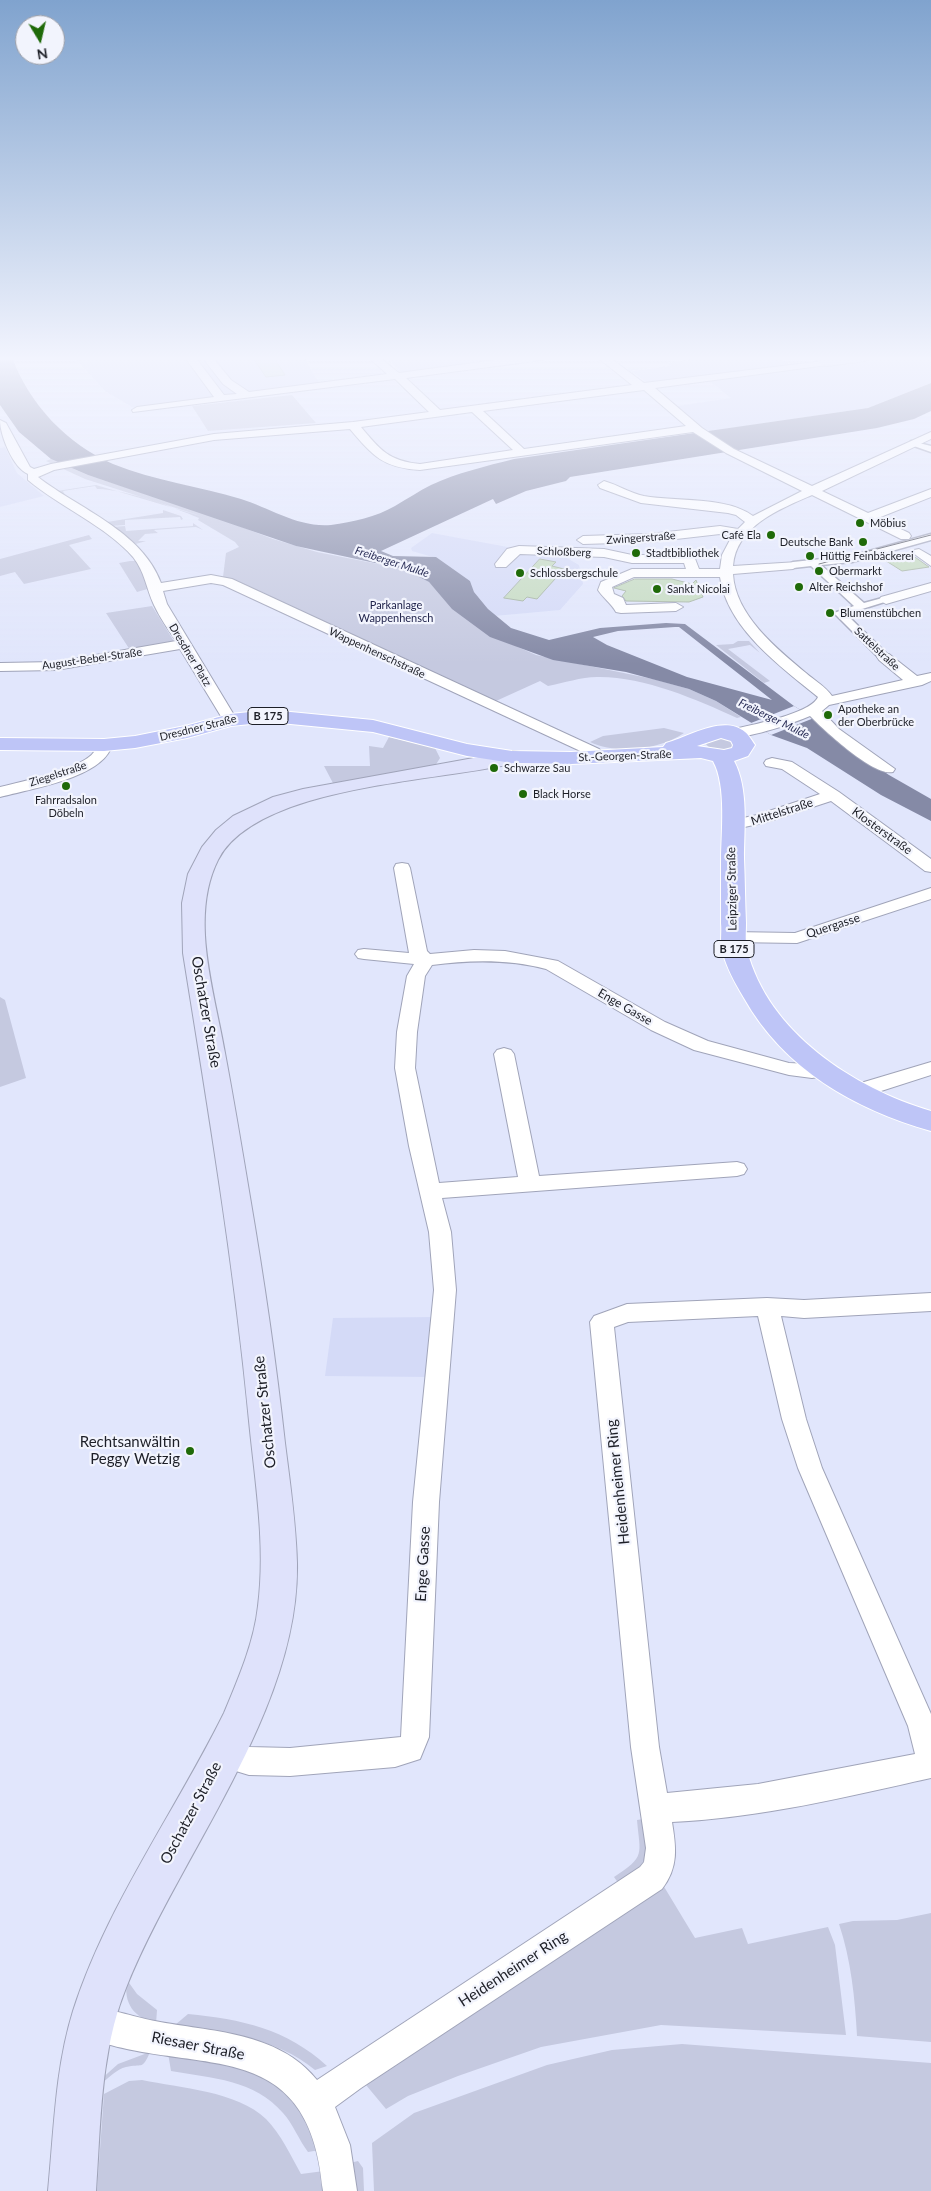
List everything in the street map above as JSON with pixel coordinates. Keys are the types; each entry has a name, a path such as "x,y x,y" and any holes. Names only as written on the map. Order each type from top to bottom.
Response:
{"main road":[{"name":"Dresdner Straße","path":"0,744 104,744 187,732 230,720 270,716 351,722 396,731 466,750 512,757"},
{"name":"St.-Georgen-Straße","path":"546,758 594,752 660,750 736,740"},
{"name":"St.-Georgen-Straße","path":"512,757 611,757 736,740"},
{"name":"Leipziger Straße","path":"736,740 728,769 728,781 732,795 732,937 739,969 761,1008 787,1039 823,1070 860,1094 898,1112 931,1121"},
{"name":"Oschatzer Straße","path":"442,769 456,763 466,750"},
{"name":"Oschatzer Straße","path":"72,2191 80,2090 92,2024 102,1991 128,1934 223,1754 260,1673 273,1629 280,1578 259,1352 247,1257 195,952 194,912 200,875 210,854 224,834 263,808 308,793 512,757"}],"street":[{"path":"20,459 25,469 34,472 92,459"},
{"path":"383,459 400,466 429,466 477,459"},
{"path":"746,459 780,477 869,517 914,543 931,562"},
{"path":"814,707 825,696 790,668 750,624 730,593 726,572 732,546 740,533 769,511 880,459"},
{"name":"Dresdner Platz","path":"34,472 32,478 42,487 130,547 148,568 160,604 230,720"},
{"path":"604,485 641,499 734,510 749,517 753,522"},
{"path":"869,517 931,493"},
{"name":"Zwingerstraße","path":"541,539 602,540 720,530 740,533"},
{"path":"676,607 621,609 618,601 609,597 605,590 606,585 632,573 726,572 852,559 931,537"},
{"path":"914,543 931,544"},
{"path":"682,546 694,573"},
{"name":"Schloßberg","path":"501,564 512,552 524,550 604,554 632,559 689,559"},
{"path":"632,559 632,573"},
{"path":"813,562 862,607"},
{"name":"Wappenhenschstraße","path":"156,588 211,579 227,582 594,752"},
{"path":"886,600 931,587"},
{"name":"Sattelstraße","path":"886,600 839,613 904,674 924,680"},
{"name":"August-Bebel-Straße","path":"0,667 56,666 184,644"},
{"path":"736,740 814,707 924,680"},
{"path":"814,707 834,732 887,769"},
{"name":"Ziegelstraße","path":"0,792 78,769 98,758 104,752 104,744"},
{"path":"772,763 786,765 833,796"},
{"name":"Mittelstraße","path":"731,825 761,819 833,796"},
{"name":"Klosterstraße","path":"833,796 931,867"},
{"path":"402,868 418,954 426,960"},
{"name":"Quergasse","path":"732,937 797,938 931,894"},
{"name":"Enge Gasse","path":"364,954 426,960 486,954 534,960 552,965 658,1026 701,1046 788,1069 812,1072 823,1070"},
{"name":"Enge Gasse","path":"223,1754 250,1761 290,1762 395,1753 410,1749 415,1737 426,1502 445,1290 440,1232 406,1068 406,1032 416,976 426,960"},
{"path":"504,1054 530,1183"},
{"path":"860,1094 871,1087 931,1068"},
{"path":"430,1191 737,1169"},
{"name":"Heidenheimer Ring","path":"314,2102 349,2076 651,1878 659,1868 661,1848 645,1747 602,1322 626,1313 767,1307 804,1309 931,1302"},
{"path":"654,1808 721,1805 849,1782 931,1762 922,1726 810,1468 794,1419 767,1307"},
{"name":"Riesaer Straße","path":"92,2024 161,2039 243,2052 273,2065 296,2079 326,2121 337,2154 340,2191"}],"shaded area":[{"path":"0,459 11,459 17,473 44,496 0,507"},
{"name":"Schlossbergschule","path":"432,533 567,558 579,565 583,584 560,610 494,616 474,592 470,581 436,558 412,551 411,548"},
{"path":"436,1317 430,1377 325,1376 333,1318"}],"green space":[{"name":"Parkanlage Wappenhensch","path":"52,459 88,475 210,515 273,539 317,552 403,569 429,582 441,594 518,647 536,655 653,679 689,689 716,701 741,717 737,718 669,690 632,680 614,678 585,678 548,686 540,681 496,701 442,680 223,577 226,553 239,547 235,542 198,520 199,518 174,508 204,517 85,479 46,461"},
{"path":"96,485 119,492 97,489 95,486 63,491 65,495 57,491"},
{"path":"119,492 149,499 174,508"},
{"path":"163,510 181,516 183,519 181,520 180,517 125,520 125,525 111,526 101,520 107,522 163,513"},
{"path":"193,523 203,530 196,527 154,530 158,533 145,534 138,541 146,541 136,544 112,527 125,526 126,531 193,526"},
{"path":"89,535 92,539 69,545 91,569 24,584 15,572 0,576 0,559"},
{"path":"136,561 151,588 137,592 119,563"},
{"path":"152,606 175,643 130,650 106,613"},
{"path":"738,641 749,641 760,653 750,645 728,649 770,681 764,683 716,645 733,644"},
{"path":"664,728 684,733 663,743 638,749 613,748 590,742 603,736"},
{"path":"389,737 435,748 440,758 435,766 334,785 324,766 370,766 369,746 383,748"},
{"path":"723,737 734,742 732,749 718,751 711,749 706,744 706,742"},
{"path":"0,997 5,1000 26,1078 0,1087"},
{"path":"643,1819 646,1850 643,1862 638,1869 619,1884 614,1877 632,1864 639,1854 637,1820"},
{"path":"663,1885 695,1938 742,1928 748,1944 828,1927 835,1945 846,2035 661,2025 541,2047 408,2096 386,2109 366,2085"},
{"path":"931,1913 931,2042 857,2036 852,1979 847,1951 839,1924 853,1921 897,1920"},
{"path":"127,1980 137,1994 157,2010 156,2024 142,2018 132,2008 127,1996"},
{"path":"188,2014 226,2019 262,2028 296,2043 312,2053 327,2066 315,2070 300,2059 266,2043 230,2034 175,2025"},
{"path":"682,2044 931,2063 931,2191 374,2191 372,2143 414,2113 547,2065 612,2050"},
{"path":"150,2052 143,2064 123,2068 112,2074 100,2085 99,2081 118,2064"},
{"path":"168,2053 240,2069 257,2075 273,2084 288,2094 300,2108 320,2150 308,2152 290,2122 272,2102 246,2087 232,2082 171,2071"},
{"path":"142,2080 224,2096 254,2110 266,2119 276,2131 301,2174 324,2171 324,2191 97,2191 104,2094 129,2081"},
{"path":"358,2161 363,2168 364,2191 351,2191 350,2163"}],"water":[{"name":"Freiberger Mulde","path":"52,459 103,459 129,470 160,479 241,499 296,520 319,525 331,525 372,516 388,510 441,481 472,470 513,459 681,459 570,477 566,481 526,491 496,504 493,499 381,551 393,556 436,557 470,581 474,592 488,609 511,628 549,640 600,628 666,623 685,624 794,706 814,718 828,734 889,775 931,799 931,821 881,795 807,748 771,735 716,701 689,689 626,672 553,660 490,637 452,609 429,582 403,569 296,546 88,475","holes":["679,627 772,700 687,677 607,645 593,637 618,631"]}],"pier":[{"path":"794,706 814,718 771,735 751,723"}],"building":[{"path":"912,555 929,567 902,571 883,559"},
{"name":"Schlossbergschule","path":"540,559 556,562 552,566 564,569 537,599 527,597 523,601 504,598"},
{"name":"Sankt Nicolai","path":"635,579 672,579 692,584 696,580 703,597 689,602 626,601 622,596 626,591 614,588"}],"tram line":[{"path":"819,564 931,535"}],"place":[{"name":"Möbius","path":"860,523"},
{"name":"Café Ela","path":"771,535"},
{"name":"Deutsche Bank","path":"863,542"},
{"name":"Stadtbibliothek","path":"636,553"},
{"name":"Hüttig Feinbäckerei","path":"810,556"},
{"name":"Obermarkt","path":"819,571"},
{"name":"Schlossbergschule","path":"520,573"},
{"name":"Alter Reichshof","path":"799,587"},
{"name":"Sankt Nicolai","path":"657,589"},
{"name":"Blumenstübchen","path":"830,613"},
{"name":"Apotheke an der Oberbrücke","path":"828,715"},
{"name":"Schwarze Sau","path":"494,768"},
{"name":"Fahrradsalon Döbeln","path":"66,786"},
{"name":"Black Horse","path":"523,794"},
{"name":"Rechtsanwältin Peggy Wetzig","path":"190,1451"}]}
